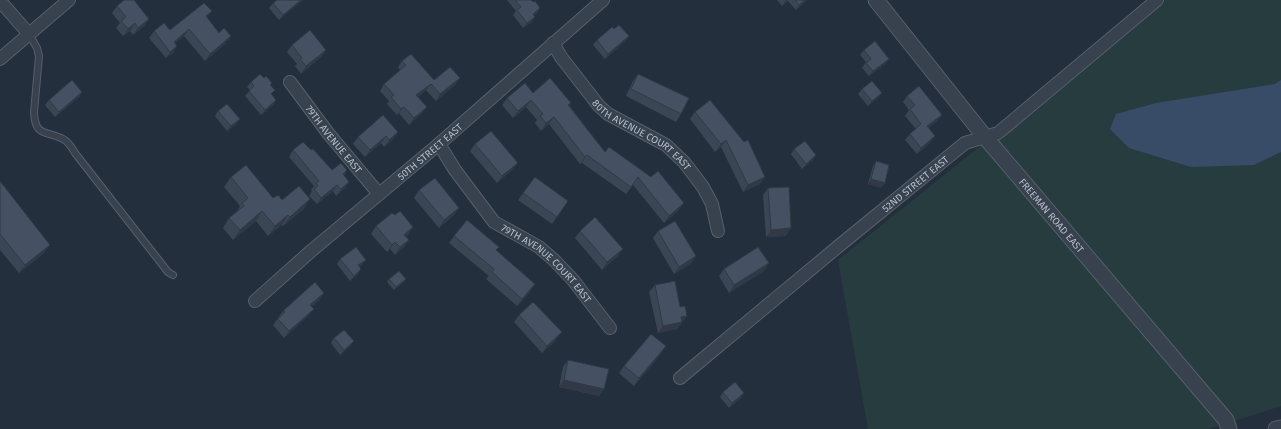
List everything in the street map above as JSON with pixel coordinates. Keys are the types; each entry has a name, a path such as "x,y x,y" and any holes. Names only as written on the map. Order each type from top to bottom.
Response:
{"street":[{"path":"0,0 29,34"},
{"path":"0,59 69,0"},
{"name":"50TH STREET EAST","path":"255,301 311,250 439,144 603,0"},
{"name":"FREEMAN ROAD EAST","path":"876,0 985,137 1226,420 1229,429"},
{"name":"52ND STREET EAST","path":"680,378 840,245 965,144 998,133 1156,0"},
{"name":"80TH AVENUE COURT EAST","path":"553,43 561,56 599,106 608,114 666,145 684,162 703,187 712,204 718,231"},
{"name":"79TH AVENUE EAST","path":"290,82 328,133 379,194"},
{"name":"79TH AVENUE COURT EAST","path":"439,144 455,170 494,222 511,233 539,247 554,260 573,280 610,328"},
{"path":"1276,429 1281,428"}],"lane":[{"path":"29,34 37,48 38,56 34,112 34,120 38,129 45,134 65,140 69,144 168,272 173,275"}],"green space":[{"path":"1163,0 1281,0 1281,406 1209,429 868,429 838,260"}],"water":[{"path":"1281,80 1281,152 1254,165 1191,167 1129,148 1110,129 1116,114 1156,103 1275,84"}],"building":[{"path":"124,0 134,0 149,19 138,28 135,23 128,29 121,21 126,17 117,6"},
{"path":"277,0 301,0 283,15 273,3"},
{"path":"515,0 535,1 540,8 533,14 535,17 527,23 517,10 521,7"},
{"path":"795,0 805,0 799,5"},
{"path":"204,3 212,11 206,16 219,33 224,28 231,36 210,54 189,29 174,42 177,46 170,52 154,31 164,23 170,30"},
{"path":"619,25 629,36 608,54 597,40 612,27 614,29"},
{"path":"310,30 326,50 306,66 292,45"},
{"path":"875,41 889,59 873,71 866,63 871,59 864,50"},
{"path":"411,54 434,80 450,67 460,78 440,94 431,84 416,95 427,107 414,118 404,107 401,109 391,97 394,95 384,84 406,65 402,61"},
{"path":"260,74 264,78 266,76 272,83 270,85 275,90 271,94 276,100 265,110 249,91 254,86 251,82"},
{"path":"638,74 689,98 681,114 631,89"},
{"path":"550,78 571,103 568,105 605,152 609,147 651,177 658,171 684,203 669,216 638,177 631,187 587,155 585,157 554,117 546,123 540,116 543,114 531,100 518,111 507,98 525,83 533,93"},
{"path":"72,80 82,92 59,112 49,100"},
{"path":"872,81 882,93 872,101 862,89"},
{"path":"919,86 942,115 927,126 935,136 921,148 910,134 921,124 910,109 915,105 907,96"},
{"path":"710,100 744,142 748,140 765,177 748,185 726,140 721,144 695,112"},
{"path":"227,104 240,119 231,126 218,111"},
{"path":"383,115 398,132 389,140 386,136 370,150 358,137"},
{"path":"491,131 518,163 502,176 475,144"},
{"path":"805,141 816,155 806,164 794,149"},
{"path":"303,142 311,150 313,149 332,170 341,163 347,170 343,174 349,182 341,189 337,185 321,198 314,189 318,186 316,183 319,181 293,150"},
{"path":"876,161 889,165 885,183 871,179"},
{"path":"246,165 273,198 278,195 282,200 299,186 310,199 290,217 288,215 275,226 262,211 240,230 229,218 244,206 242,203 248,198 231,177"},
{"path":"535,177 568,201 557,217 523,193"},
{"path":"435,178 459,208 444,220 419,190"},
{"path":"0,181 50,245 25,265 0,234"},
{"path":"789,187 791,228 771,230 768,188"},
{"path":"400,211 413,227 404,235 409,240 400,247 395,242 392,245 376,226 392,213 395,215"},
{"path":"595,217 623,249 607,262 580,231"},
{"path":"467,220 499,247 496,250 535,284 522,299 492,272 494,269 454,236"},
{"path":"675,221 696,256 679,267 658,231"},
{"path":"356,247 366,260 358,265 361,269 354,276 340,259"},
{"path":"758,247 769,263 734,285 724,269"},
{"path":"399,271 406,279 396,287 389,279"},
{"path":"675,281 680,307 685,306 687,316 681,317 682,322 663,326 655,285"},
{"path":"315,282 324,293 310,305 314,309 289,331 278,319 285,312 283,311"},
{"path":"533,302 562,332 547,346 519,315"},
{"path":"344,330 354,341 344,350 334,338"},
{"path":"651,334 666,346 639,378 624,366"},
{"path":"568,360 609,369 604,389 564,380"},
{"path":"735,382 744,393 732,403 723,392"}]}
